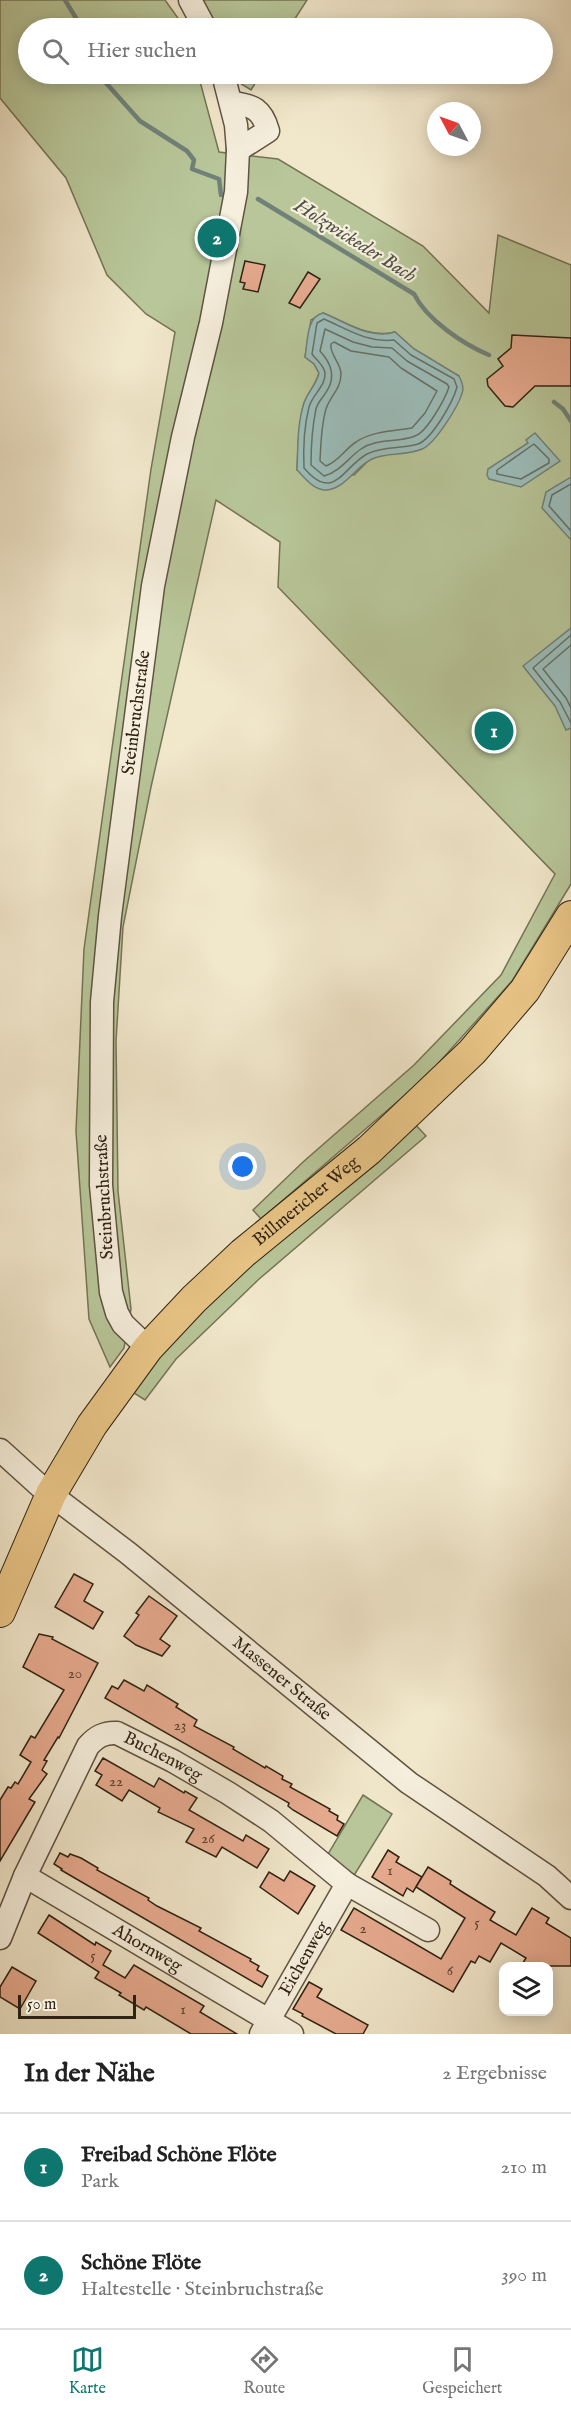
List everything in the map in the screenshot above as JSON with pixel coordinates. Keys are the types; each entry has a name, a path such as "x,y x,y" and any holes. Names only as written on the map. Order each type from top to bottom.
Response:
{"main road":[{"name":"Billmericher Weg","path":"0,1612 51,1494 92,1425 148,1348 187,1306 243,1253 369,1150 472,1052 525,990 571,916"}],"street":[{"path":"190,0 200,18"},
{"name":"Steinbruchstraße","path":"148,1348 123,1324 111,1292 101,1185 102,1002 110,916 153,586 183,436 212,324 236,192 240,104 229,84"},
{"path":"238,150 268,131 264,116 240,104"},
{"name":"Massener Straße","path":"0,1450 51,1494 128,1553 409,1783 547,1876 571,1898"},
{"name":"Buchenweg","path":"0,1938 26,1876 88,1746 96,1737 109,1733 117,1733 173,1761 228,1793 272,1821 347,1884 428,1930"},
{"name":"Ahornweg","path":"26,1876 265,2027 292,2034"},
{"name":"Eichenweg","path":"265,2027 347,1884"}],"green space":[{"path":"0,0 165,0 178,18 18,18 18,84 201,84 219,152 278,159 423,246 489,313 498,235 571,265 571,884 512,981 426,1077 261,1219 253,1210 303,1162 414,1065 501,975 555,874 278,587 280,542 216,500 151,787 123,927 116,1041 118,1191 131,1309 124,1348 110,1367 89,1319 76,1131 84,949 151,469 175,332 146,314 107,275 66,178 0,98","holes":["323,313 349,325 376,333 395,332 414,349 459,376 422,449 381,455 369,460 354,475 297,470 302,411 319,373 314,364 305,357 311,320"]},
{"path":"199,0 307,0 295,18 208,18"},
{"path":"241,84 255,84 251,90"},
{"path":"413,1122 426,1136 258,1280 176,1359 145,1400 131,1391 173,1336 248,1260"},
{"path":"363,1795 392,1814 353,1877 328,1854"}],"water":[{"path":"323,313 367,332 385,334 395,332 414,349 459,376 463,389 458,404 447,422 427,446 410,453 384,455 372,459 346,481 327,490 314,486 297,470 298,436 302,411 319,373 314,364 305,357 308,337 313,319"},
{"path":"535,433 560,461 521,487 489,479 488,469 528,443 526,440"},
{"path":"571,477 571,540 542,508 546,492"},
{"path":"571,628 571,728 566,730 555,706 523,666"}],"building":[{"path":"245,261 265,265 258,292 243,289 245,283 240,282"},
{"path":"308,272 320,279 300,308 289,303"},
{"path":"512,335 571,338 571,386 535,386 513,407 505,406 488,386 487,379 503,366 498,359 511,348"},
{"path":"74,1574 93,1584 84,1601 103,1612 93,1629 55,1607"},
{"path":"149,1596 177,1616 160,1639 170,1646 162,1656 136,1645 124,1636 139,1615 136,1613"},
{"path":"39,1634 53,1637 52,1639 98,1663 59,1738 44,1760 47,1761 42,1770 47,1774 29,1799 35,1802 0,1861 0,1800 8,1787 11,1788 15,1782 18,1784 31,1762 20,1755 31,1736 35,1738 64,1690 23,1667"},
{"path":"124,1680 144,1691 147,1685 178,1704 176,1707 197,1720 194,1726 234,1747 233,1749 265,1768 266,1766 283,1776 282,1779 292,1784 290,1787 330,1809 329,1811 338,1816 337,1820 344,1824 337,1836 293,1810 288,1806 289,1803 105,1698 112,1686 118,1689"},
{"path":"103,1758 154,1787 159,1778 184,1793 185,1791 197,1798 189,1810 243,1841 246,1835 269,1849 257,1868 222,1847 216,1857 186,1842 194,1829 158,1812 160,1808 129,1790 122,1801 96,1785 102,1775 95,1771"},
{"path":"388,1850 399,1857 396,1862 422,1877 413,1892 407,1888 403,1896 372,1877"},
{"path":"60,1853 68,1857 70,1854 81,1858 98,1868 97,1870 149,1898 148,1900 157,1906 201,1928 199,1931 251,1959 250,1961 259,1966 257,1970 268,1976 262,1987 61,1870 54,1864"},
{"path":"428,1867 451,1881 450,1884 495,1912 490,1920 516,1935 532,1908 549,1918 546,1923 571,1938 571,1966 553,1966 553,1962 524,1962 526,1958 501,1943 490,1962 479,1956 475,1963 471,1961 453,1992 341,1930 354,1908 441,1959 465,1918 416,1887"},
{"path":"290,1871 315,1886 298,1914 260,1887 269,1872 284,1881"},
{"path":"49,1915 95,1945 96,1942 111,1951 103,1965 125,1978 134,1965 204,2006 200,2012 237,2034 191,2034 146,2007 144,2010 119,1995 121,1993 95,1978 99,1972 38,1933"},
{"path":"12,1967 36,1981 20,2009 0,1997 0,1987"},
{"path":"309,1982 322,1989 317,1997 368,2025 363,2034 336,2034 293,2009"}],"waterway":[{"name":"Holzwickeder Bach","path":"65,0 76,18"},
{"name":"Holzwickeder Bach","path":"107,84 140,121 187,151 194,160 192,169 219,179 221,195"},
{"name":"Holzwickeder Bach","path":"258,199 414,294 437,322 468,344 489,355"},
{"name":"Holzwickeder Bach","path":"554,402 563,409 571,421"}],"place":[{"name":"Schöne Flöte","path":"217,238"},
{"name":"Freibad Schöne Flöte","path":"494,731"}]}
